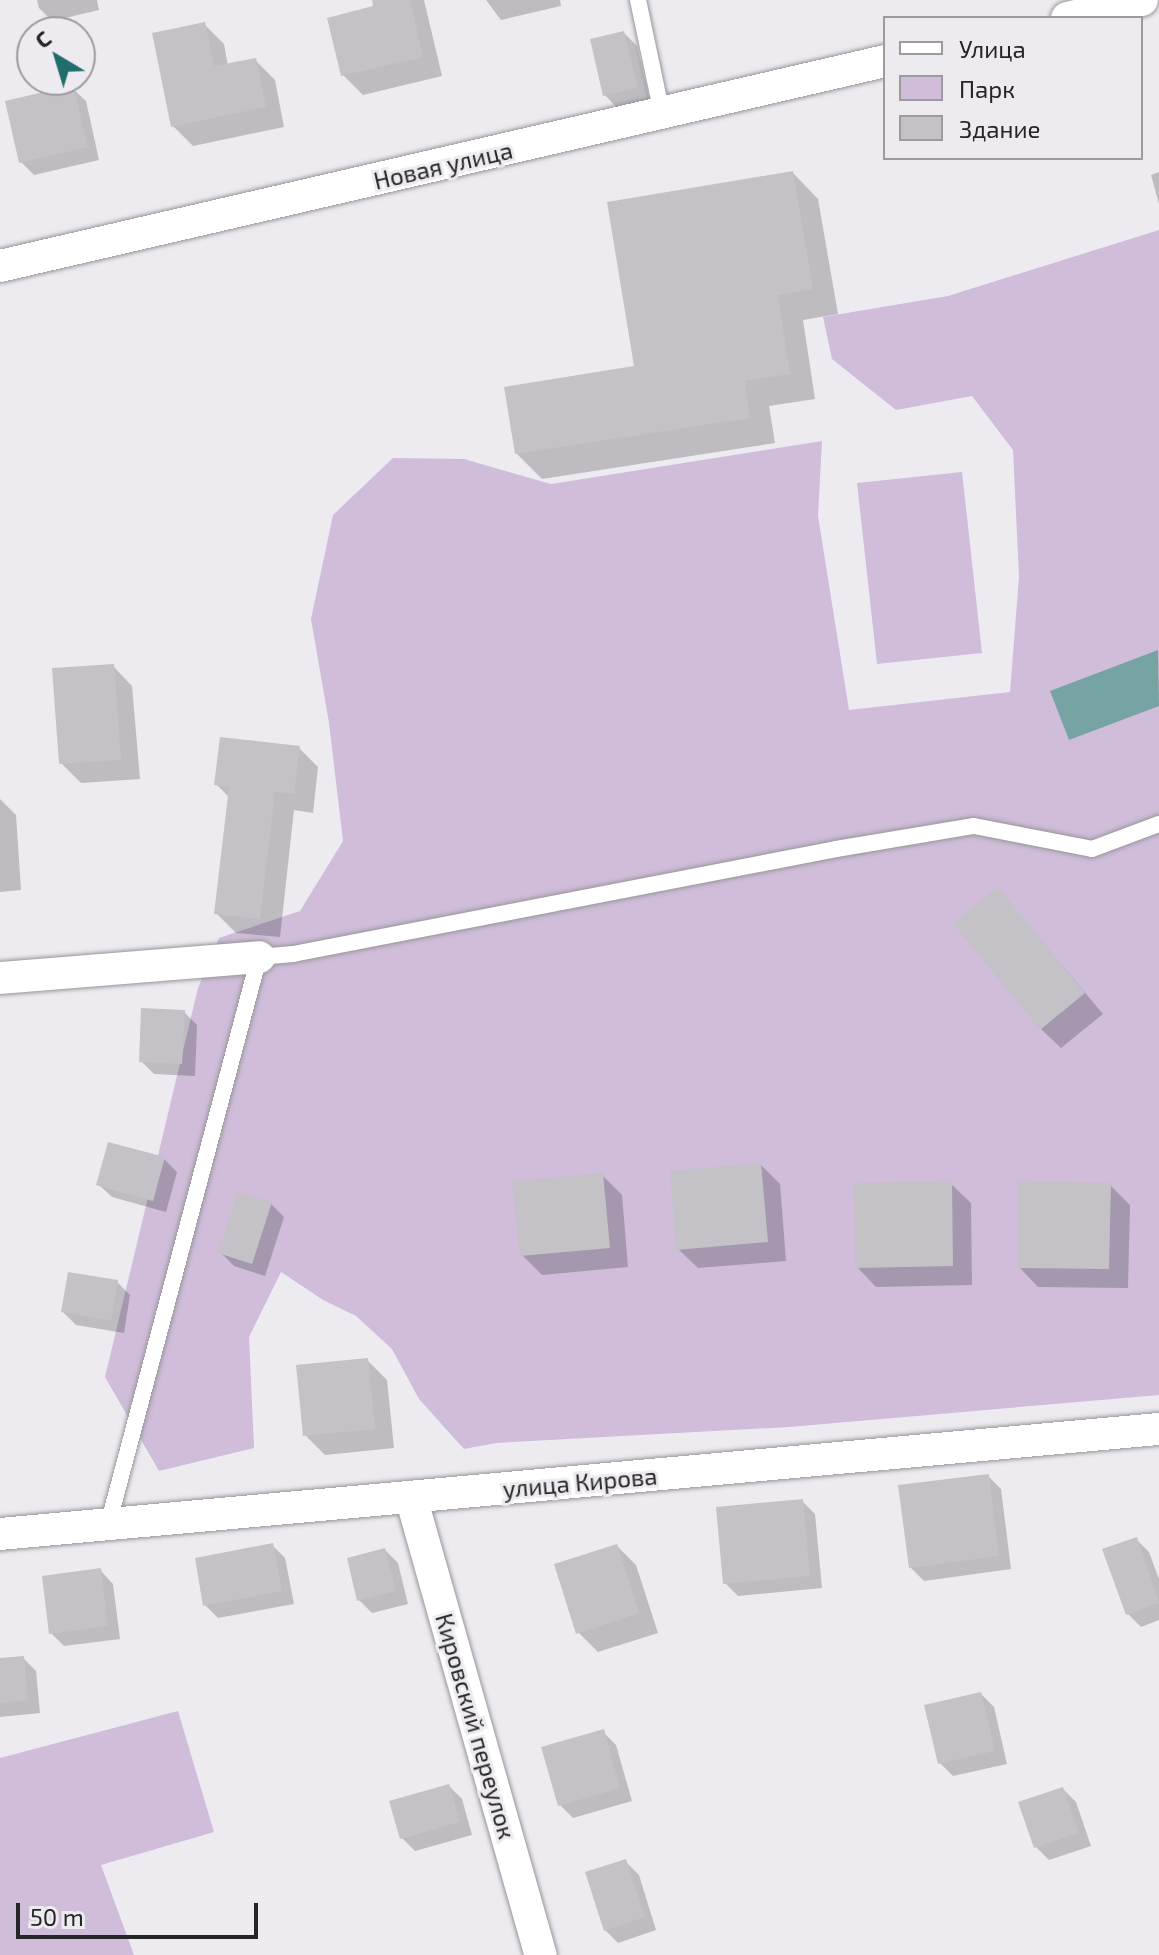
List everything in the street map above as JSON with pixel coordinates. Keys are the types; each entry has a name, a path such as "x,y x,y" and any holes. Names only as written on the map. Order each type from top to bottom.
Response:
{"street":[{"path":"1075,16 1142,0"},
{"name":"Новая улица","path":"0,266 883,61"},
{"path":"0,978 259,957"},
{"name":"улица Кирова","path":"0,1534 1159,1429"},
{"name":"Кировский переулок","path":"411,1497 541,1955"}],"lane":[{"path":"638,0 662,114"},
{"path":"108,1525 259,957 309,951 836,849 974,826 1092,849 1159,824"}],"green space":[{"path":"1159,230 1159,1395 789,1427 496,1443 464,1449 419,1399 392,1349 356,1316 323,1300 281,1272 249,1337 254,1448 159,1471 105,1377 198,988 219,938 300,911 343,841 329,723 311,619 333,515 393,458 464,459 551,484 822,441 818,516 849,710 1010,692 1019,577 1013,450 972,396 896,410 832,359 823,317 948,296"},
{"path":"962,472 982,653 877,664 857,483"},
{"path":"178,1711 214,1832 101,1865 134,1955 0,1955 0,1758"}],"water":[{"path":"1158,650 1159,706 1069,740 1050,691"}],"building":[{"path":"372,0 410,0 423,57 341,76 327,18 373,6"},
{"path":"205,22 214,66 256,58 266,107 171,127 152,33"},
{"path":"624,31 638,88 603,96 590,39"},
{"path":"26,96 76,96 88,147 19,163 5,101"},
{"path":"793,171 813,289 778,295 790,374 745,381 750,418 515,454 504,387 634,366 607,202"},
{"path":"114,664 121,760 59,764 52,668"},
{"path":"220,737 300,746 294,794 275,792 260,919 214,914 229,787 214,785"},
{"path":"998,887 1085,993 1040,1030 953,923"},
{"path":"141,1008 185,1010 182,1064 139,1062"},
{"path":"108,1142 165,1157 153,1201 96,1185"},
{"path":"761,1163 768,1242 676,1250 670,1171"},
{"path":"603,1173 610,1248 520,1256 512,1181"},
{"path":"952,1181 953,1266 855,1268 854,1183"},
{"path":"1018,1181 1111,1183 1109,1269 1017,1268"},
{"path":"238,1192 272,1202 252,1264 218,1253"},
{"path":"68,1272 118,1280 111,1321 61,1312"},
{"path":"368,1358 375,1429 303,1436 296,1365"},
{"path":"989,1474 999,1556 909,1568 898,1485"},
{"path":"803,1499 810,1576 723,1584 716,1507"},
{"path":"1137,1537 1159,1603 1126,1615 1102,1549"},
{"path":"273,1543 282,1591 203,1606 195,1558"},
{"path":"617,1544 639,1613 576,1634 554,1564"},
{"path":"385,1548 396,1591 357,1601 347,1558"},
{"path":"101,1568 108,1626 49,1634 42,1576"},
{"path":"24,1656 28,1700 0,1703 0,1658"},
{"path":"981,1692 995,1751 938,1764 924,1705"},
{"path":"604,1729 620,1788 558,1806 541,1747"},
{"path":"449,1784 460,1822 400,1839 389,1801"},
{"path":"1063,1787 1079,1833 1034,1848 1018,1802"},
{"path":"626,1859 645,1917 604,1931 585,1872"}]}
